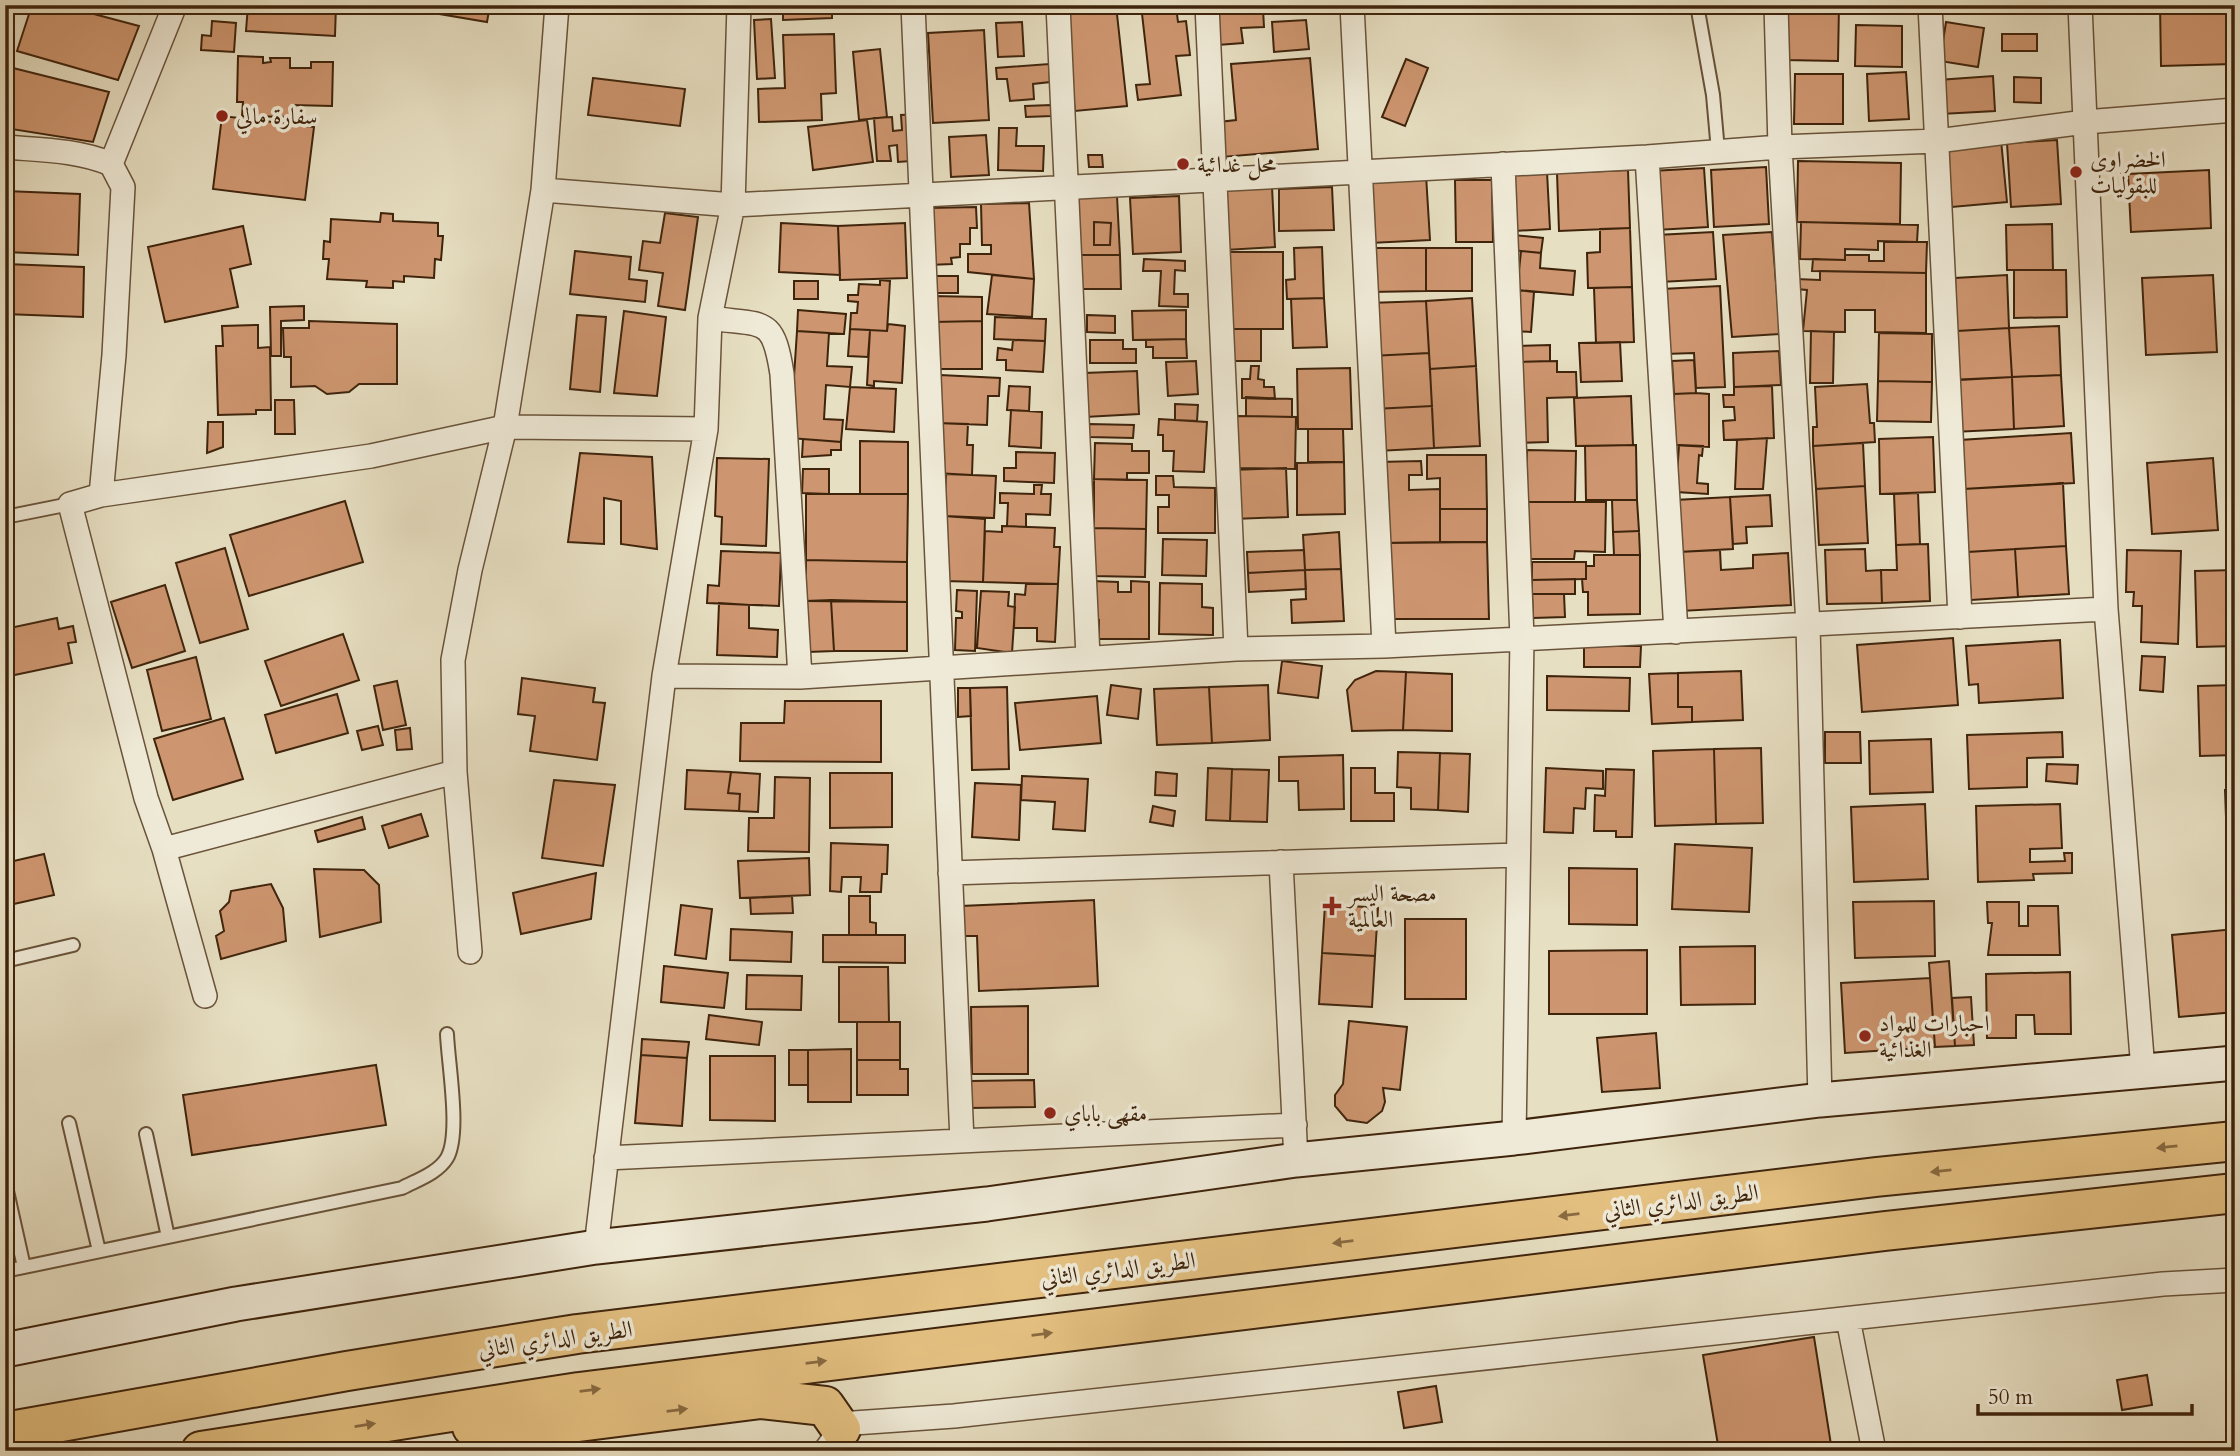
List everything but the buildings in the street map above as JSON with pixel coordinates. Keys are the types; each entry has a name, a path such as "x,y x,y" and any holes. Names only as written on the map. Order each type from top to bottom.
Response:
{"highway":[{"name":"الطريق الدائري الثاني","path":"5,1432 347,1371 577,1334 1876,1177 2235,1141"},
{"path":"201,1451 579,1391 1871,1233 2235,1193"},
{"path":"415,1417 483,1429 534,1427 761,1399 825,1406 833,1440"}],"street":[{"path":"111,164 175,5"},
{"path":"470,951 455,772 453,660 470,570 505,427 542,190 557,5"},
{"path":"596,1247 664,676 706,429 710,318 733,205 739,5"},
{"path":"913,5 962,1141"},
{"path":"1058,5 1088,657"},
{"path":"1207,5 1236,649"},
{"path":"1352,5 1384,646"},
{"path":"1776,5 1780,147 1808,625 1820,1100"},
{"path":"1930,5 1960,617"},
{"path":"2080,5 2106,610 2143,1070"},
{"path":"542,190 733,205 1647,157 1780,147 1937,141 2085,122 2235,110"},
{"path":"5,147 81,154 111,164 123,187 114,355 102,495"},
{"path":"1647,157 1676,632"},
{"path":"1503,164 1522,638 1514,1139"},
{"path":"710,318 761,326 771,331 777,343 782,374 800,677"},
{"path":"205,996 164,849 146,798 70,504 102,495 371,456 505,427 706,429"},
{"path":"664,676 800,677 1236,649 1384,646 2106,610"},
{"path":"164,849 455,772"},
{"path":"950,873 1518,855"},
{"path":"1281,862 1296,1160"},
{"path":"5,1350 236,1304 596,1247 987,1203 1296,1160 1514,1139 1820,1100 2235,1063"},
{"path":"606,1158 1295,1125"},
{"path":"833,1440 854,1423 954,1416 2163,1283 2235,1280"},
{"path":"1848,1319 1874,1451"}],"lane":[{"path":"1697,5 1713,95 1717,151"},
{"path":"5,517 70,504"},
{"path":"5,961 73,945"},
{"path":"5,1271 402,1188 431,1173 447,1158 453,1136 447,1034"},
{"path":"69,1123 99,1251"},
{"path":"146,1134 167,1237"},
{"path":"5,1182 24,1267"}],"place":[{"name":"سفارة مالي","path":"222,116"},
{"name":"محل غدائية","path":"1183,164"},
{"name":"الخضراوى للبقوليات","path":"2076,172"},
{"name":"مصحة اليسر العالمية","path":"1332,906"},
{"name":"احبارات للمواد الغذائية","path":"1865,1036"},
{"name":"مقهى باباي","path":"1050,1113"}]}
